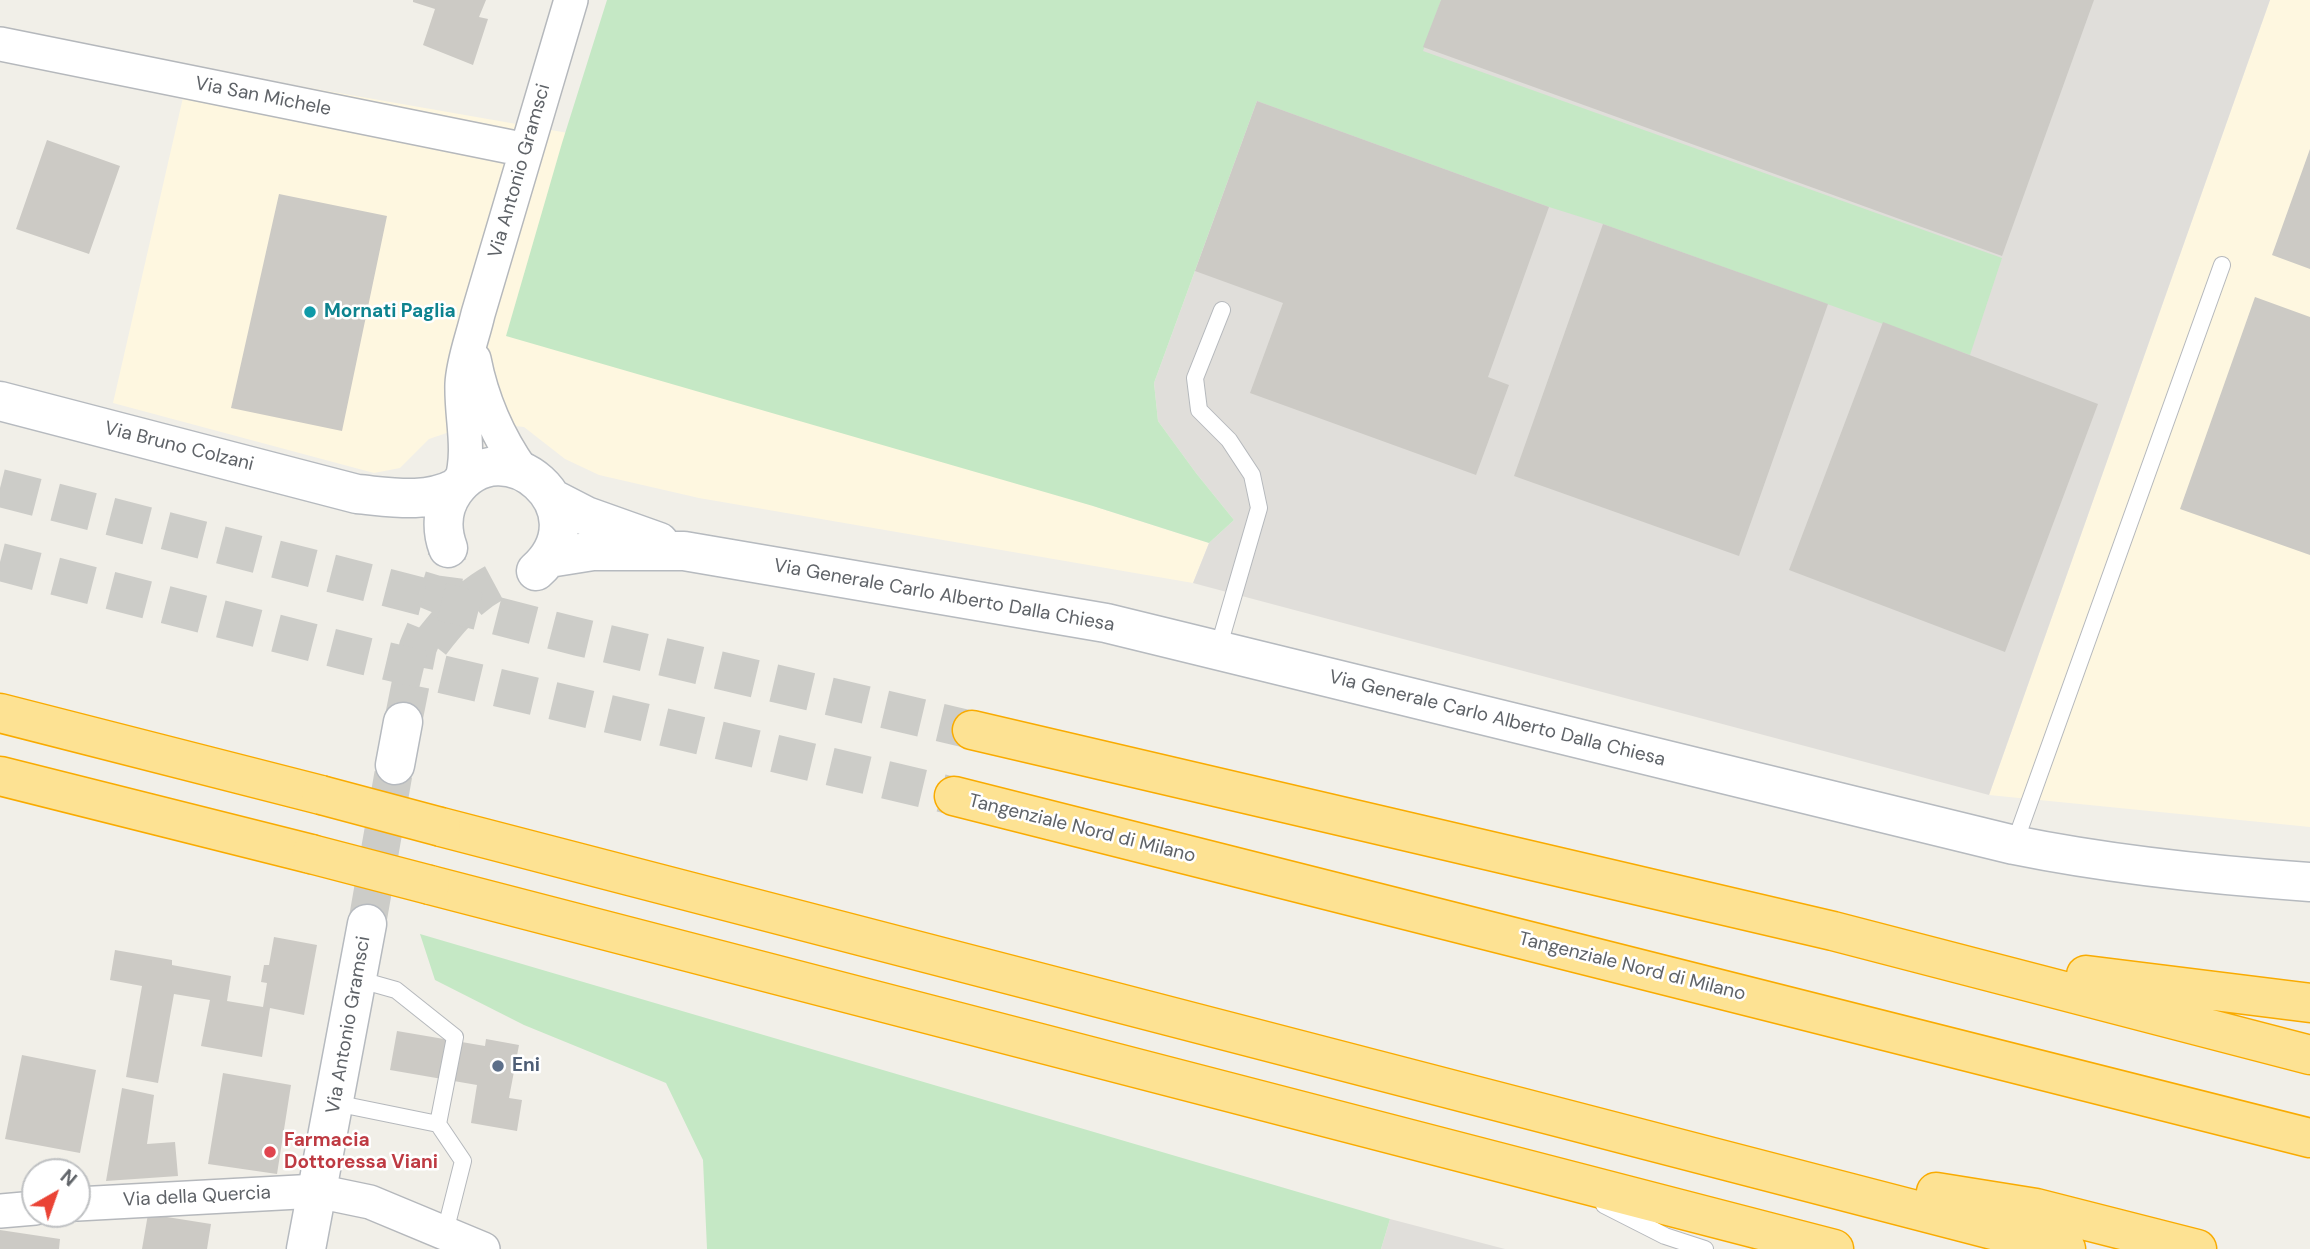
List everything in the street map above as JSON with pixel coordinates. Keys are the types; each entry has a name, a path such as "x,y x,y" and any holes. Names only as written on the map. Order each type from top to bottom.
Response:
{"highway":[{"path":"0,713 2066,1249"},
{"path":"972,730 1833,931 2310,1055"},
{"path":"0,776 1533,1169 1834,1249"},
{"name":"Tangenziale Nord di Milano","path":"954,796 2310,1138"},
{"path":"1833,931 2111,979 2310,1003"},
{"path":"1711,1156 2036,1208 2197,1249"}],"street":[{"name":"Via Antonio Gramsci","path":"459,485 466,466 467,449 462,379 571,0"},
{"name":"Via San Michele","path":"0,44 526,150"},
{"name":"Via Antonio Gramsci","path":"471,343 488,410 498,433 522,471"},
{"name":"Via Bruno Colzani","path":"0,401 357,494 403,514 446,542 444,515 447,504 459,485"},
{"name":"Via Bruno Colzani","path":"357,494 411,499 443,495 485,469 503,467 522,471"},
{"name":"Via Generale Carlo Alberto Dalla Chiesa","path":"522,471 540,482 553,499 558,517 556,545 543,565 593,551 684,551 1106,623 2014,845 2085,860 2212,875 2310,882"},
{"name":"Via Generale Carlo Alberto Dalla Chiesa","path":"553,499 586,516 684,551"},
{"path":"395,765 403,722"},
{"name":"Via Antonio Gramsci","path":"306,1249 367,924"},
{"name":"Via della Quercia","path":"91,1203 317,1191 370,1202 483,1249"},
{"path":"0,1211 21,1209"}],"lane":[{"path":"2014,845 2222,265"},
{"path":"1218,649 1259,508 1252,475 1229,440 1199,410 1195,378 1222,310"},
{"path":"357,979 396,990 455,1037 438,1124"},
{"path":"335,1103 438,1124 463,1161 445,1231"},
{"path":"1533,1169 1665,1236 1705,1249"}],"shaded area":[{"path":"1442,0 2270,0 1989,795 1193,583 1209,543 1234,520 1158,421 1154,383 1257,101"},
{"path":"2270,0 2310,0 2310,827 1989,795"},
{"path":"190,67 568,133 1093,506 1209,543 1193,583 699,498 599,475 565,459 524,427 479,422 429,439 400,468 374,473 113,403"},
{"path":"1390,1219 1505,1249 1381,1249"}],"green space":[{"path":"607,0 1441,0 1423,51 2002,258 1970,355 1257,101 1154,383 1158,421 1234,520 1209,543 1093,506 506,336"},
{"path":"420,934 1390,1219 1381,1249 707,1249 703,1160 666,1083 524,1025 435,980"}],"building":[{"path":"413,0 486,0 479,17 488,19 473,65 423,45 435,9"},
{"path":"1441,0 2094,0 2002,256 1423,47"},
{"path":"1257,101 1549,207 1488,377 1509,385 1476,475 1250,393 1283,303 1195,271"},
{"path":"47,140 120,166 89,254 16,229"},
{"path":"2310,149 2310,269 2272,255"},
{"name":"Mornati Paglia","path":"279,194 387,216 342,431 231,408"},
{"path":"1603,224 1828,304 1739,556 1514,476"},
{"path":"2255,297 2310,317 2310,555 2180,509"},
{"path":"1883,322 2098,404 2005,652 1789,570"},
{"path":"274,937 317,945 304,1015 270,1008 262,1057 201,1046 210,1000 174,994 158,1083 126,1077 142,986 110,980 115,950 172,960 172,965 231,976 227,1001 263,1007 267,983 261,982 264,965 269,965"},
{"path":"397,1031 485,1046 486,1039 519,1045 509,1098 522,1100 517,1131 471,1123 477,1085 390,1070"},
{"path":"22,1055 96,1070 80,1153 5,1139"},
{"path":"223,1073 291,1085 277,1174 208,1164"},
{"path":"122,1088 154,1095 147,1144 175,1142 178,1176 106,1181"},
{"path":"148,1214 211,1224 207,1249 142,1249"},
{"path":"0,1230 60,1239 59,1249 0,1249"}],"tunnel":[{"path":"0,488 579,637 972,730"},
{"path":"403,722 418,647 444,577 448,548"},
{"path":"0,562 361,655 954,796"},
{"path":"431,643 467,602 494,583"},
{"path":"367,924 395,765"}],"place":[{"name":"Mornati Paglia","path":"310,312"},
{"name":"Eni","path":"498,1066"},
{"name":"Farmacia Dottoressa Viani","path":"270,1152"}]}
